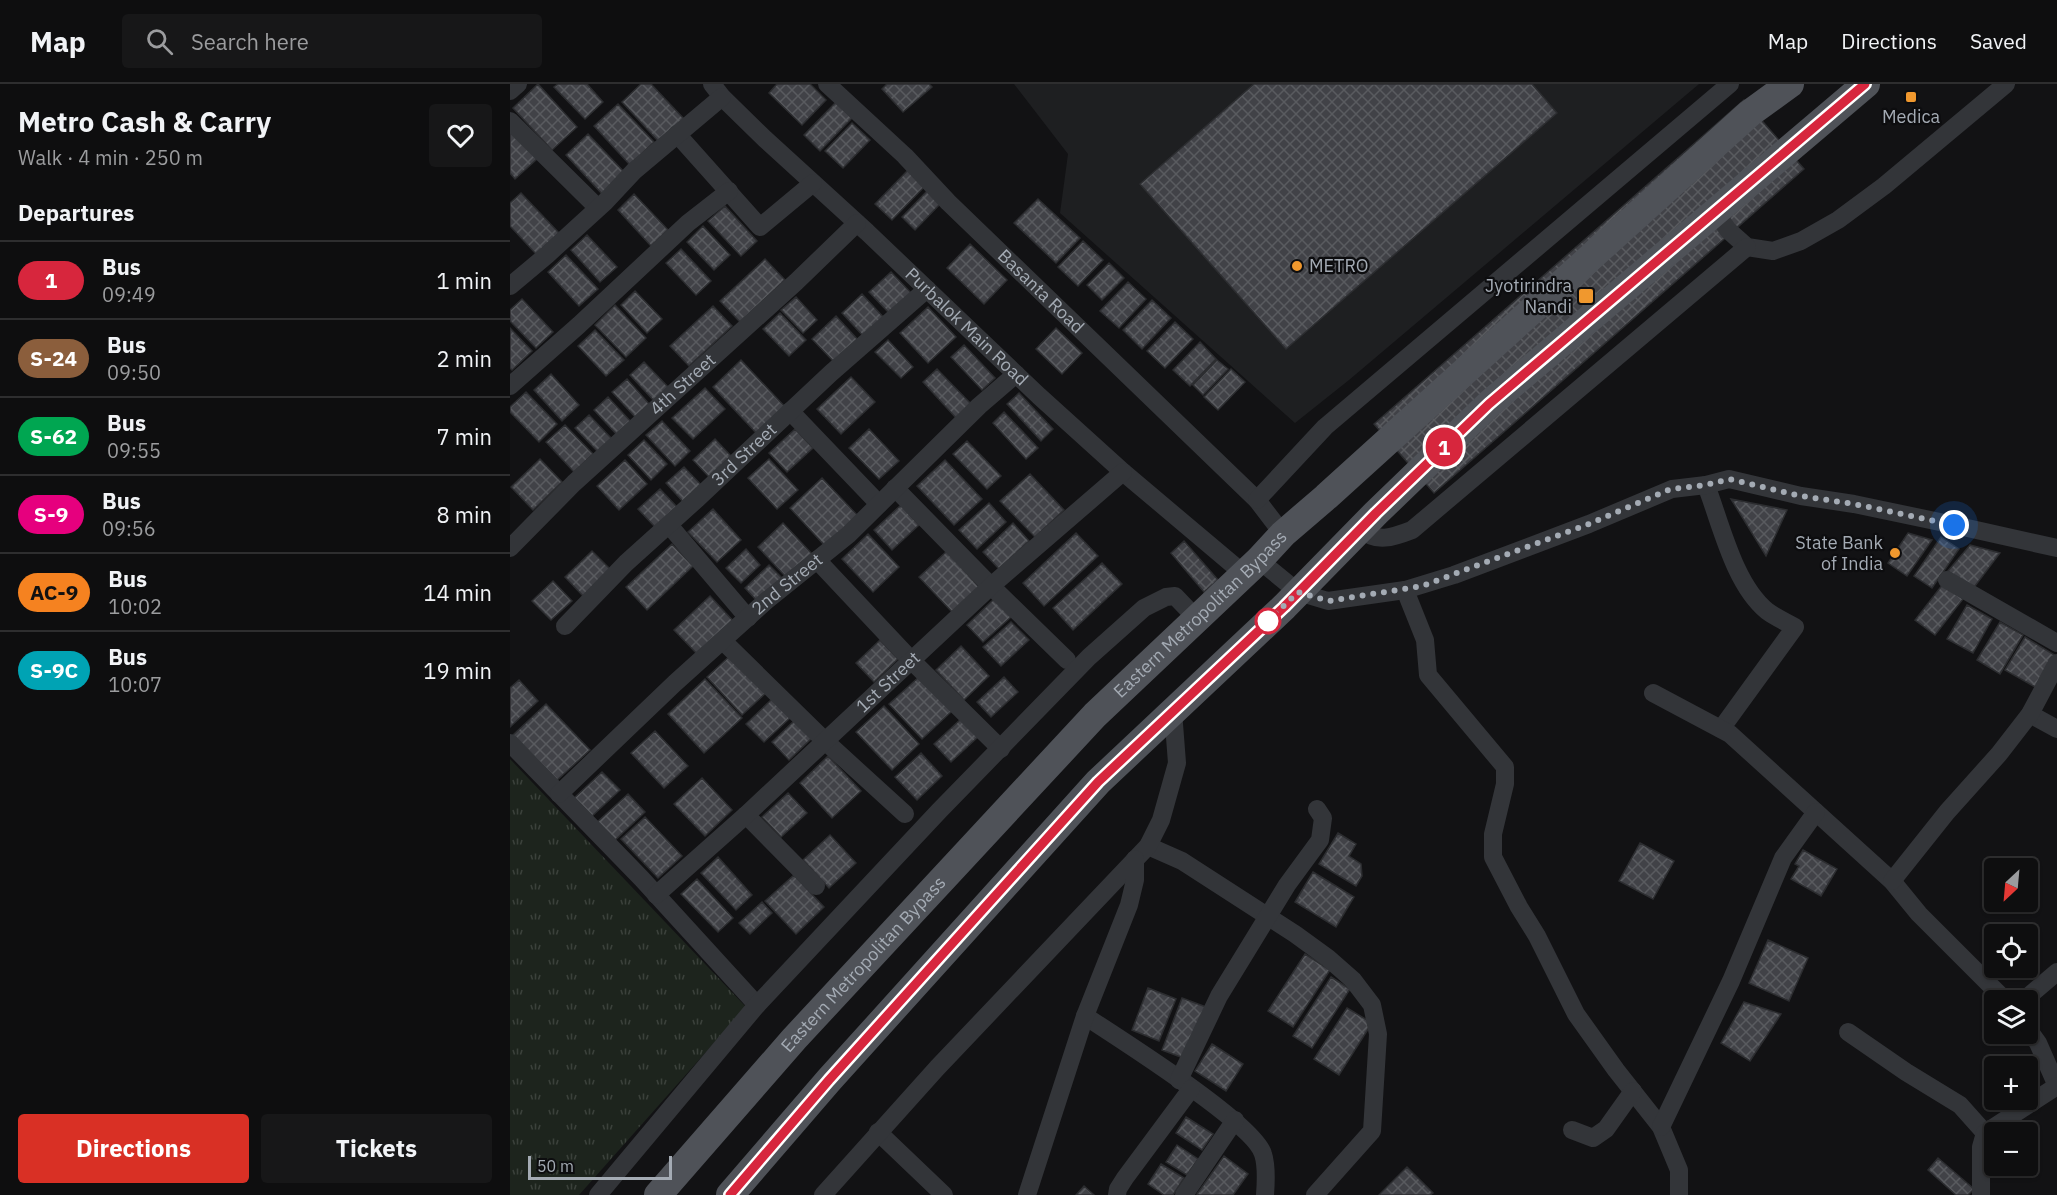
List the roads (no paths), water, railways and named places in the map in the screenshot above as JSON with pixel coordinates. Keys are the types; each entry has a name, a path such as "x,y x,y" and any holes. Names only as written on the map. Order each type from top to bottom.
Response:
{"main road":[{"name":"Eastern Metropolitan Bypass","path":"658,1195 794,1039 1095,715 1197,619 1245,565 1326,497 1741,121 1790,84"},
{"path":"730,1195 837,1071 1098,782 1298,592 1489,404 1866,84"}],"street":[{"path":"510,91 519,84"},
{"name":"Basanta Road","path":"827,84 905,156 948,202 1257,500 1283,534"},
{"path":"1257,500 1325,427 1730,84"},
{"path":"1715,211 1728,230 1747,248 1773,251 1801,241 1838,220 1884,186 2006,84"},
{"path":"510,286 547,255 634,171 677,134 717,90"},
{"name":"Purbalok Main Road","path":"717,90 813,183 1123,472 1245,565 1298,592"},
{"path":"510,121 597,208"},
{"path":"677,134 760,226 813,183"},
{"path":"510,386 688,223 729,191"},
{"name":"4th Street","path":"510,548 574,483 857,223"},
{"path":"1361,528 1367,535 1390,539 1412,530 1747,248"},
{"name":"3rd Street","path":"565,626 626,563 790,411 927,289"},
{"name":"2nd Street","path":"559,794 675,683 748,618 848,535 979,406 1016,374"},
{"path":"790,411 879,504"},
{"name":"1st Street","path":"656,895 746,815 991,586 1123,472"},
{"path":"1298,592 1329,601 1405,590 1454,575 1589,524 1671,489 1706,485 1729,479 1801,496 1899,513 2057,548"},
{"path":"1706,485 1739,576 1754,598 1768,612 1795,627 1721,729"},
{"path":"895,488 1067,660"},
{"path":"669,525 748,618"},
{"path":"817,560 912,661 1001,749"},
{"path":"1947,580 2057,643"},
{"path":"1405,590 1425,640 1428,675 1505,767 1505,784 1492,834 1492,856 1537,936 1576,1014 1661,1127 1679,1170 1679,1195"},
{"path":"598,1195 757,1005 1089,657 1144,608 1166,597 1175,596 1197,619"},
{"path":"723,641 825,741 905,814"},
{"path":"1892,881 2030,714 2057,663"},
{"path":"1653,693 1730,734 1892,881 1919,914 1995,990"},
{"path":"823,1195 878,1132 1148,846 1161,820 1177,763 1173,711"},
{"path":"2030,714 2057,729"},
{"path":"510,743 656,895 757,1005"},
{"path":"1117,1195 1118,1189 1185,1084 1219,996 1287,885 1320,840 1323,818 1317,808"},
{"path":"1661,1127 1731,981 1783,858 1816,812"},
{"path":"746,815 816,886"},
{"path":"1148,846 1182,861 1269,916 1328,958 1353,980 1372,1005 1378,1034 1372,1131 1315,1195"},
{"path":"1027,1195 1085,1016 1129,905 1135,880 1135,859"},
{"path":"2036,990 2057,972"},
{"path":"1085,1016 1185,1084 1252,1135 1263,1153 1265,1195"},
{"path":"1848,1032 1906,1072 1960,1105 1984,1132"},
{"path":"2002,1122 2057,1086 2038,1043"},
{"path":"1572,1130 1593,1138 1606,1129 1633,1091"},
{"path":"1184,1195 1234,1120"},
{"path":"878,1132 944,1195"},
{"path":"1981,1195 1981,1147 1984,1136"}],"place":[{"name":"Medica","path":"1911,97"},
{"name":"METRO","path":"1297,266"},
{"name":"Jyotirindra Nandi","path":"1586,296"},
{"name":"State Bank of India","path":"1895,553"}]}
